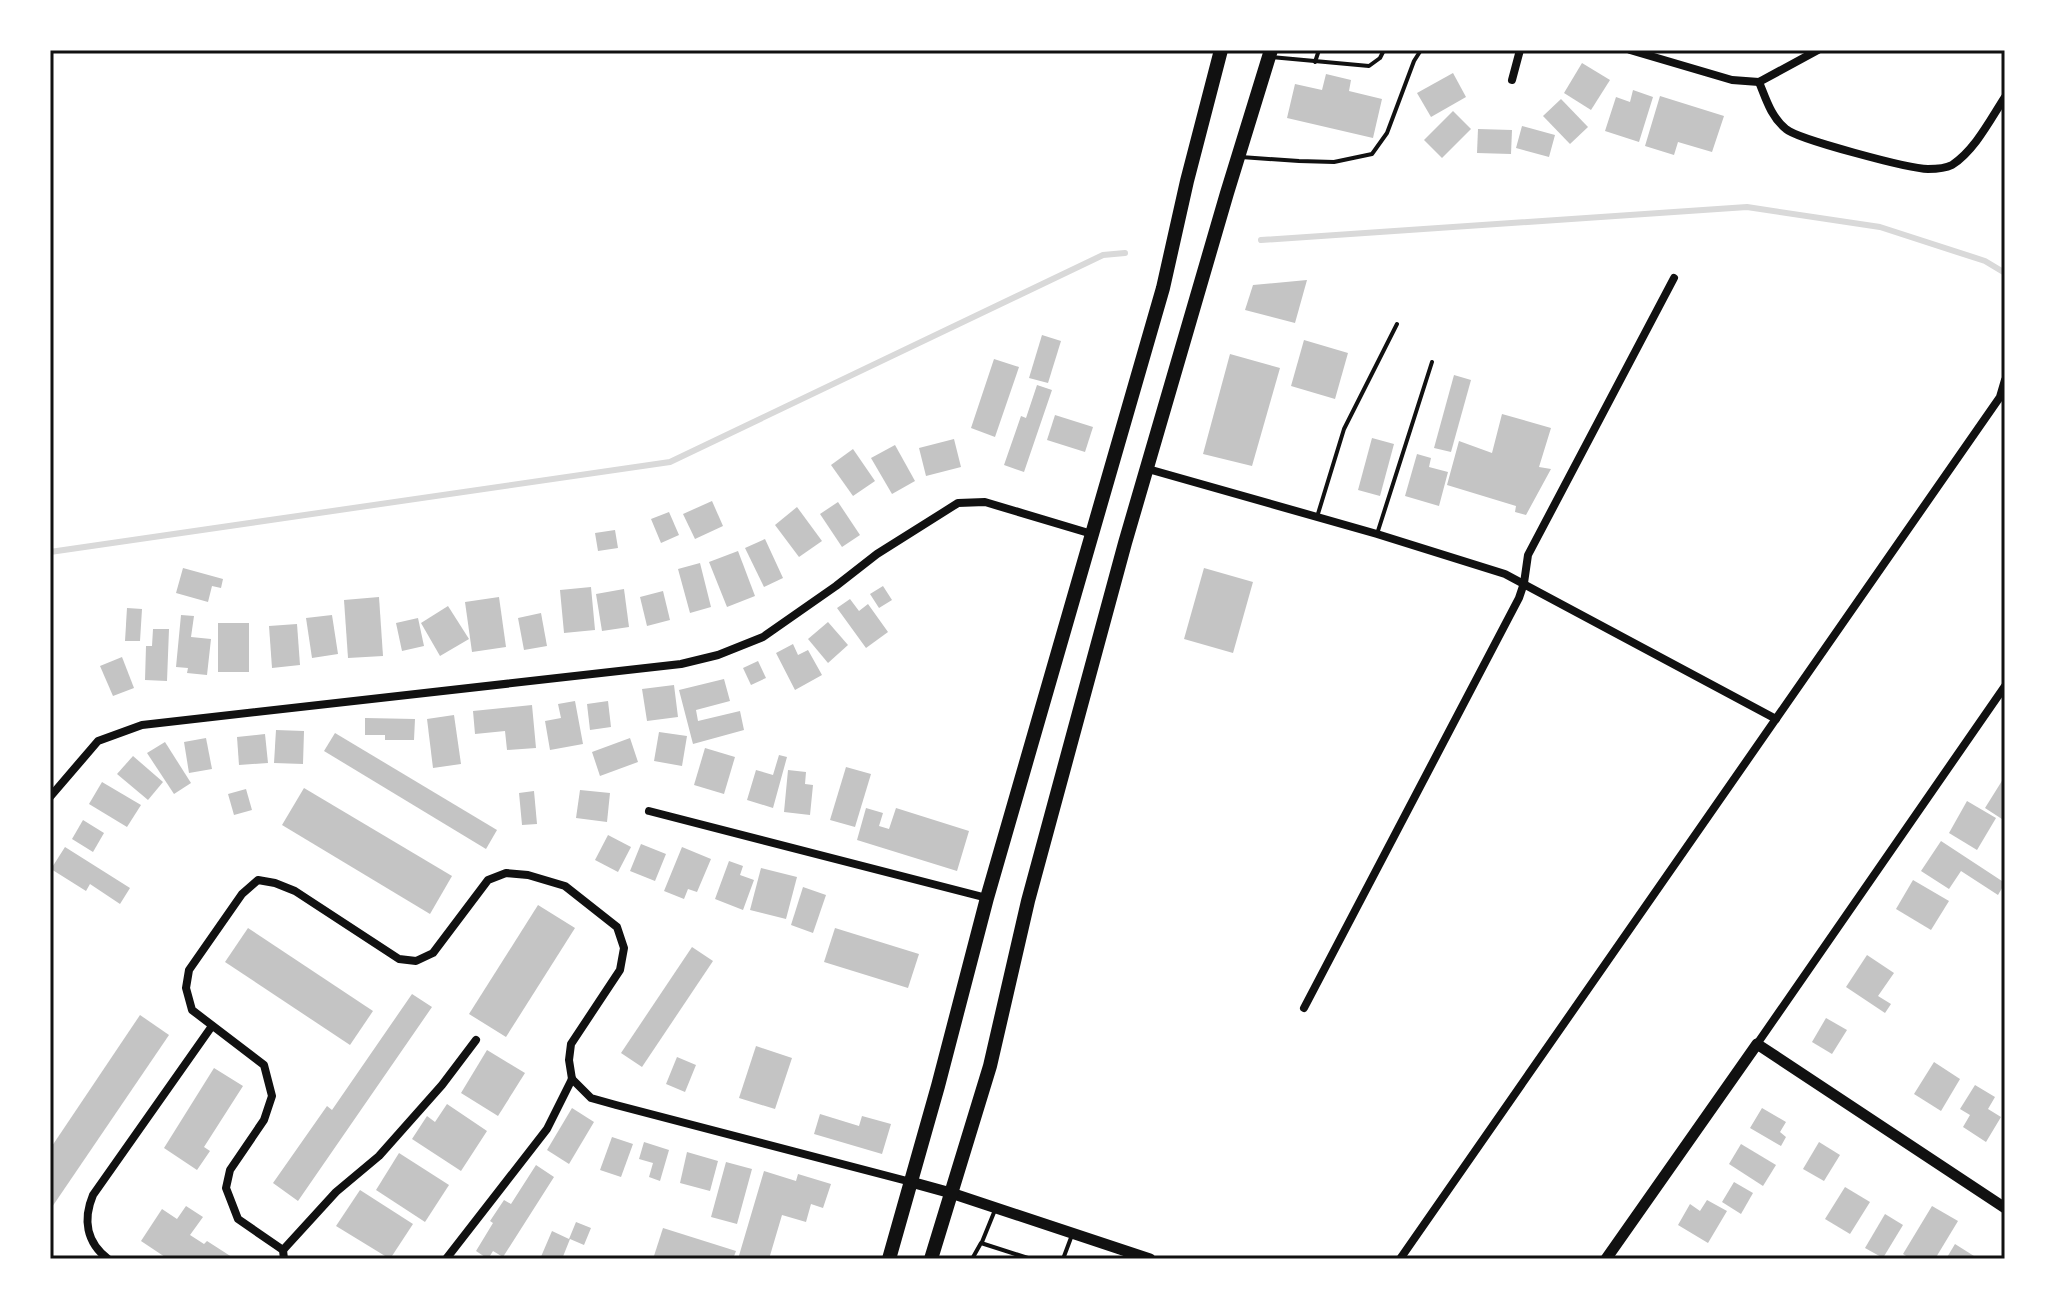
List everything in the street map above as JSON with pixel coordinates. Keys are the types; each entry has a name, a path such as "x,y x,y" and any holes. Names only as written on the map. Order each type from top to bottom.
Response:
{"main road":[{"path":"889,1259 987,898 1163,288 1218,51"},
{"path":"931,1259 990,1066 1028,901 1121,558 1270,53"}],"street":[{"path":"1512,80 1520,50"},
{"path":"1630,50 1654,53 1732,80 1759,82 1818,50"},
{"path":"1759,82 1773,117 1788,132 1926,169 1949,167 1968,151 2005,97"},
{"path":"1304,1008 1519,598 1528,555 1674,278"},
{"path":"1400,1259 2000,397 2005,380"},
{"path":"1148,469 1487,567 1524,583 1776,719"},
{"path":"50,797 98,741 142,725 681,664 718,655 763,637 877,554 958,503 985,502 1092,534"},
{"path":"1606,1259 2005,686"},
{"path":"649,811 987,898"},
{"path":"446,1259 547,1129 572,1079 569,1060 571,1044 620,970 624,948 617,927 565,886 528,875 506,873 488,880 433,953 416,961 399,959 295,891 258,880 242,894 189,970 186,988 192,1010 264,1065 272,1096 264,1120 230,1170 226,1188 238,1219 284,1255 336,1192 379,1156 442,1085 476,1040"},
{"path":"108,1259 91,1240 86,1224 93,1195 212,1026"},
{"path":"1757,1044 2005,1208"},
{"path":"572,1079 591,1098 951,1193 1150,1259"}],"lane":[{"path":"1315,62 1319,50"},
{"path":"1270,53 1315,62 1369,66 1380,58 1384,50"},
{"path":"1238,156 1334,162 1372,154 1387,133 1421,50"},
{"path":"1317,517 1344,429 1397,324"},
{"path":"1377,534 1432,362"},
{"path":"972,1259 995,1208"},
{"path":"1063,1259 1072,1233"},
{"path":"981,1243 1031,1259"}],"building":[{"path":"1582,63 1610,80 1591,110 1564,93"},
{"path":"1453,73 1466,97 1431,117 1417,93"},
{"path":"1326,74 1351,80 1349,91 1382,99 1373,138 1287,118 1295,84 1322,90"},
{"path":"1633,90 1653,97 1639,142 1605,131 1616,97 1630,102"},
{"path":"1660,96 1724,116 1712,152 1678,142 1674,155 1645,146"},
{"path":"1561,99 1588,127 1570,144 1543,116"},
{"path":"1453,111 1471,129 1442,158 1424,140"},
{"path":"1522,126 1555,135 1549,157 1516,148"},
{"path":"1478,129 1512,130 1511,154 1477,153"},
{"path":"1307,280 1295,323 1245,310 1253,285"},
{"path":"1042,335 1061,341 1048,383 1029,378"},
{"path":"1304,340 1348,353 1335,399 1291,386"},
{"path":"1230,354 1280,368 1252,466 1203,454"},
{"path":"994,359 1019,367 995,437 971,428"},
{"path":"1454,375 1471,380 1451,452 1434,448"},
{"path":"1037,385 1052,390 1024,472 1004,465 1021,416 1026,418"},
{"path":"1502,414 1551,428 1539,467 1551,469 1526,515 1515,512 1516,506 1447,485 1459,441 1492,453"},
{"path":"1055,415 1093,427 1085,452 1047,440"},
{"path":"1372,438 1394,444 1380,496 1358,490"},
{"path":"954,439 961,467 926,476 919,448"},
{"path":"895,445 915,481 892,494 871,458"},
{"path":"853,449 875,481 853,496 831,465"},
{"path":"1417,454 1431,458 1429,467 1448,472 1439,506 1405,496"},
{"path":"712,501 723,526 695,539 683,514"},
{"path":"838,502 860,535 842,547 820,514"},
{"path":"797,507 822,541 799,557 775,525"},
{"path":"669,512 679,535 661,543 651,519"},
{"path":"615,530 618,548 598,551 595,533"},
{"path":"765,539 783,578 764,587 745,548"},
{"path":"738,551 755,596 727,607 709,562"},
{"path":"700,563 711,607 690,613 678,569"},
{"path":"183,568 223,579 221,588 212,586 208,602 176,593"},
{"path":"1204,568 1253,582 1233,653 1184,639"},
{"path":"883,586 892,600 879,608 870,594"},
{"path":"591,587 595,630 564,633 560,590"},
{"path":"624,589 629,627 602,631 596,594"},
{"path":"663,591 670,620 647,626 640,597"},
{"path":"379,597 383,656 348,658 344,600"},
{"path":"499,597 506,647 472,652 465,602"},
{"path":"850,599 859,611 868,604 888,632 866,648 837,608"},
{"path":"448,606 469,639 440,656 421,623"},
{"path":"127,608 142,609 140,641 125,641"},
{"path":"541,613 547,646 524,650 518,618"},
{"path":"181,615 194,616 191,637 211,639 207,675 187,673 188,668 176,667"},
{"path":"332,615 338,654 312,658 306,618"},
{"path":"418,618 424,646 402,651 396,623"},
{"path":"828,622 848,645 828,663 808,639"},
{"path":"218,623 249,623 249,672 218,672"},
{"path":"297,624 300,665 272,668 269,626"},
{"path":"153,629 169,629 167,681 145,680 146,646 152,646"},
{"path":"793,644 798,655 808,650 822,675 795,690 776,653"},
{"path":"122,657 134,688 113,696 100,666"},
{"path":"758,661 766,678 751,685 743,668"},
{"path":"724,679 730,701 696,710 698,721 740,711 744,730 693,744 679,690"},
{"path":"674,685 678,717 647,721 642,689"},
{"path":"575,701 583,744 550,750 545,721 561,718 558,704"},
{"path":"608,701 611,727 590,730 587,704"},
{"path":"532,705 536,748 507,750 505,731 475,734 473,711"},
{"path":"454,715 461,764 433,768 427,719"},
{"path":"365,718 415,719 414,740 385,740 385,735 365,735"},
{"path":"276,730 304,731 303,764 274,763"},
{"path":"659,732 687,736 682,766 654,761"},
{"path":"335,733 497,830 486,849 324,751"},
{"path":"265,734 268,763 239,765 237,737"},
{"path":"206,738 212,769 189,773 184,742"},
{"path":"630,738 638,762 600,776 592,752"},
{"path":"165,742 191,783 174,794 147,753"},
{"path":"705,748 735,757 724,794 694,785"},
{"path":"779,755 787,757 773,808 747,800 756,770 773,775"},
{"path":"133,756 163,782 148,800 117,774"},
{"path":"846,767 871,774 855,827 830,820"},
{"path":"788,770 806,772 805,784 813,785 810,815 784,812"},
{"path":"2005,776 2005,821 1985,808"},
{"path":"102,782 141,805 127,827 89,804"},
{"path":"304,788 452,876 430,914 282,825"},
{"path":"246,789 252,810 234,815 228,794"},
{"path":"580,790 610,793 607,822 576,818"},
{"path":"534,791 537,824 522,825 519,793"},
{"path":"1967,801 1996,818 1977,850 1949,833"},
{"path":"866,808 883,813 879,826 889,829 896,808 969,831 957,871 857,840"},
{"path":"83,820 104,833 93,852 72,839"},
{"path":"608,835 631,847 618,872 595,860"},
{"path":"1941,841 2005,883 1998,895 1961,871 1949,889 1921,871"},
{"path":"641,844 666,854 655,881 630,871"},
{"path":"65,847 130,888 120,904 90,884 86,891 51,869"},
{"path":"682,847 711,859 697,892 688,889 684,899 664,891"},
{"path":"729,861 743,866 740,875 754,880 743,910 715,899"},
{"path":"761,868 797,877 786,919 750,910"},
{"path":"1913,880 1949,901 1931,930 1896,909"},
{"path":"803,887 826,895 813,933 791,925"},
{"path":"538,905 575,928 506,1037 469,1014"},
{"path":"248,928 373,1011 350,1045 225,962"},
{"path":"835,928 919,954 908,988 824,962"},
{"path":"692,947 713,961 642,1067 621,1053"},
{"path":"1867,955 1894,973 1878,996 1891,1004 1885,1013 1846,987"},
{"path":"412,994 432,1007 298,1201 273,1183 327,1106 332,1110"},
{"path":"140,1015 169,1035 50,1210 50,1149"},
{"path":"1826,1018 1847,1030 1832,1054 1812,1042"},
{"path":"756,1046 792,1058 775,1109 739,1098"},
{"path":"487,1050 525,1073 498,1116 461,1093"},
{"path":"677,1057 696,1065 685,1092 666,1084"},
{"path":"1934,1062 1960,1079 1941,1111 1914,1094"},
{"path":"214,1068 243,1086 204,1147 210,1151 197,1170 164,1148"},
{"path":"1975,1085 1995,1097 1988,1109 2001,1117 1986,1142 1963,1127 1970,1115 1960,1109"},
{"path":"447,1104 487,1131 461,1171 412,1139 427,1116 435,1122"},
{"path":"572,1108 594,1122 569,1164 547,1150"},
{"path":"1762,1108 1786,1122 1780,1132 1786,1137 1781,1146 1750,1128"},
{"path":"820,1114 859,1126 862,1116 891,1124 882,1154 814,1134"},
{"path":"612,1137 633,1144 621,1177 600,1170"},
{"path":"644,1142 669,1150 660,1181 649,1177 653,1163 639,1159"},
{"path":"1819,1142 1840,1155 1824,1181 1803,1169"},
{"path":"1741,1144 1776,1165 1763,1186 1729,1164"},
{"path":"687,1152 718,1161 710,1191 680,1183"},
{"path":"399,1153 449,1185 425,1222 376,1190"},
{"path":"726,1162 752,1169 737,1224 711,1217"},
{"path":"536,1165 554,1177 503,1257 493,1251 488,1259 476,1251 493,1223 490,1221 504,1200 511,1204"},
{"path":"764,1171 796,1181 798,1174 831,1184 823,1208 811,1204 806,1222 782,1215 769,1259 738,1259"},
{"path":"1734,1182 1753,1193 1741,1214 1722,1202"},
{"path":"1845,1187 1870,1202 1850,1234 1825,1219"},
{"path":"360,1190 413,1224 390,1259 336,1226"},
{"path":"1707,1200 1727,1211 1708,1243 1678,1225 1690,1204 1700,1211"},
{"path":"186,1206 203,1217 190,1235 204,1244 207,1241 235,1259 168,1259 141,1241 162,1209 177,1219"},
{"path":"1932,1206 1958,1221 1935,1259 1911,1259 1903,1254"},
{"path":"1885,1214 1903,1225 1883,1258 1865,1248"},
{"path":"576,1222 591,1228 584,1245 570,1239 562,1259 540,1259 552,1231 569,1239"},
{"path":"663,1228 736,1251 733,1259 653,1259"},
{"path":"1955,1244 1974,1256 1972,1259 1946,1259"}],"waterway":[{"path":"1261,240 1747,207 1880,227 1985,261 2005,273"},
{"path":"50,552 670,462 1103,255 1125,253"}]}
